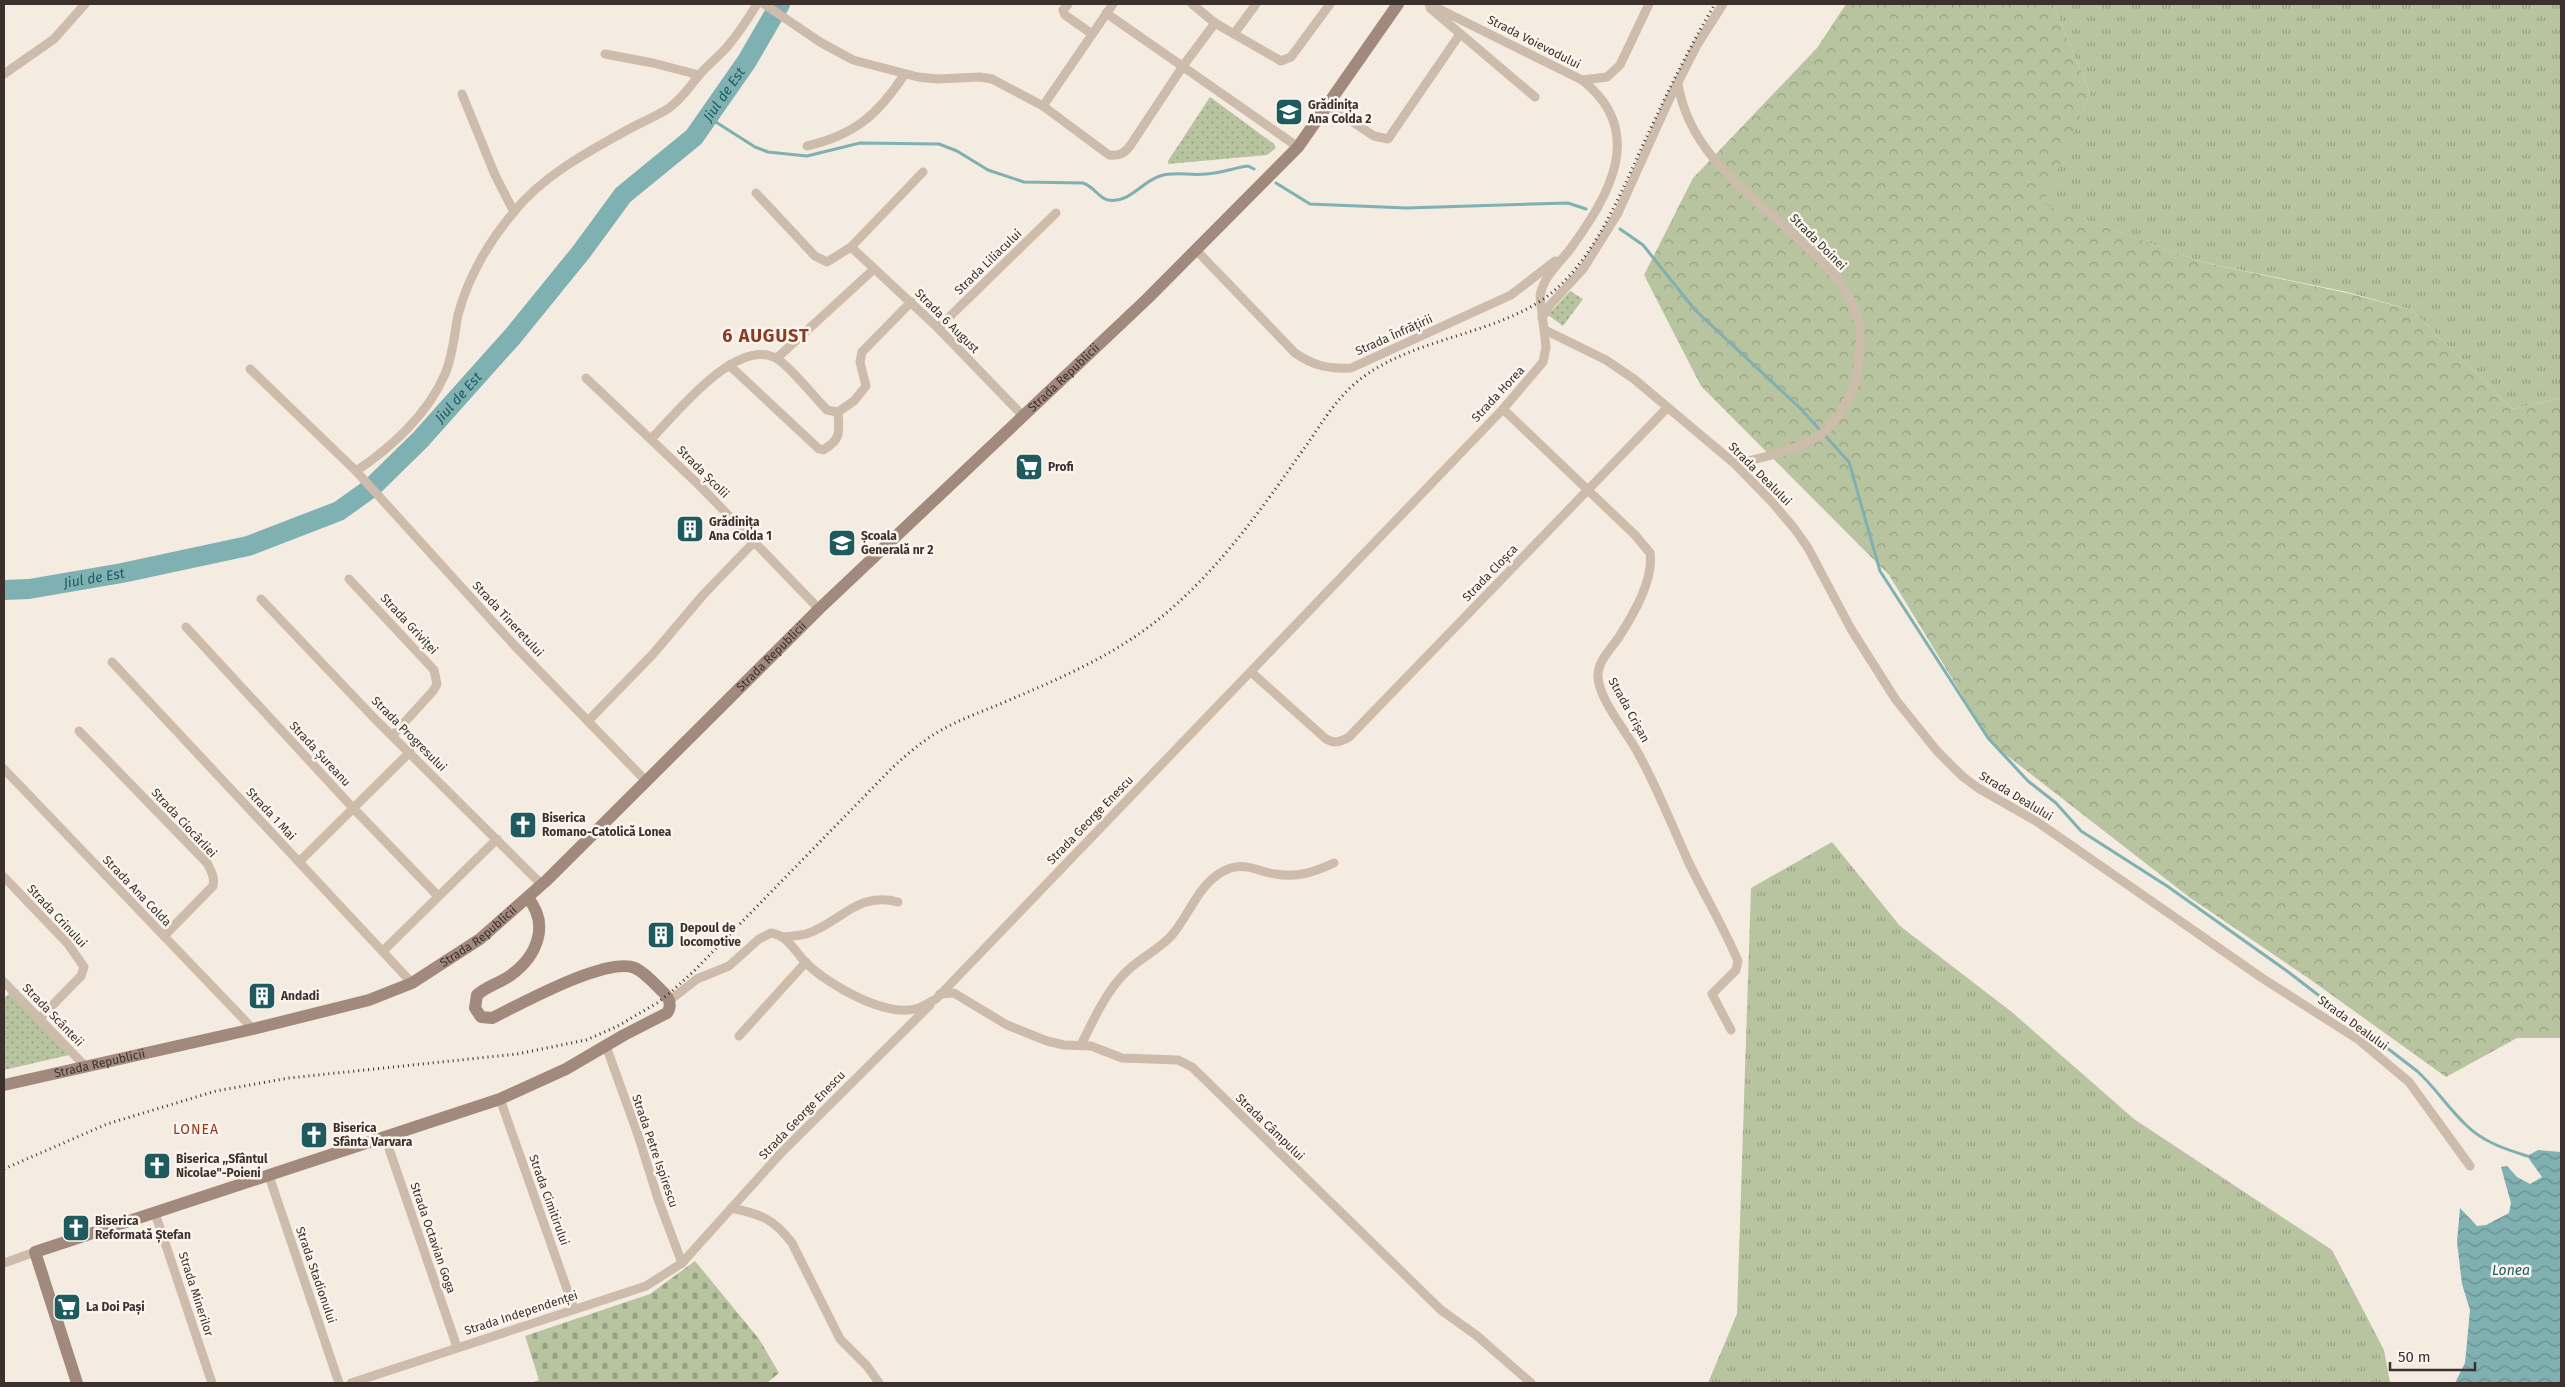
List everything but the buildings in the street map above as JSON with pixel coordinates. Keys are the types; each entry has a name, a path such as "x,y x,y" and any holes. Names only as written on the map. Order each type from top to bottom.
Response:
{"main road":[{"name":"Strada Republicii","path":"4,1085 345,1007 412,982 472,945 542,885 819,609 1196,250 1298,147 1398,4"},
{"path":"77,1383 35,1252 500,1099 552,1076 664,1016 669,1010 670,1001 666,995 636,968 621,966 587,974 492,1018 481,1017 474,1008 477,995 518,969 538,941 541,930 539,917 528,898"}],"street":[{"path":"4,74 54,39 85,4"},
{"path":"359,474 397,439 427,405 437,389 450,360 459,313 468,283 487,248 514,212 549,179 572,163 669,108 683,96 699,75 726,48 757,4"},
{"path":"1068,4 1063,10 1065,16 1092,34"},
{"path":"1043,106 1113,4"},
{"path":"1192,4 1216,23 1276,60 1286,61 1291,57 1330,4"},
{"path":"1234,34 1256,4"},
{"path":"1425,4 1535,97"},
{"name":"Strada Voievodului","path":"1429,4 1582,80 1607,77 1620,65 1650,4"},
{"path":"1542,318 1550,305 1583,269 1618,214 1642,156 1697,45 1720,5"},
{"path":"768,6 837,52 853,60 904,75 937,79 980,77 992,79 1043,106 1109,155 1116,156 1124,153 1130,146 1183,66 1216,23"},
{"path":"1106,13 1298,147"},
{"path":"1327,105 1374,136 1388,139 1460,34"},
{"path":"605,54 699,75"},
{"path":"807,146 833,140 860,124 889,99 904,75"},
{"name":"Strada Horea","path":"1251,672 1503,409 1543,362 1546,347 1542,318 1542,288 1547,277 1592,219 1607,186 1618,154 1616,123 1605,101 1582,80"},
{"name":"Strada Doinei","path":"1678,83 1680,95 1695,132 1710,154 1733,179 1832,271 1853,304 1860,333 1856,380 1849,398 1823,432 1798,445 1735,464"},
{"path":"462,94 495,175 514,212"},
{"path":"756,192 822,262 827,262 836,259 851,247 923,172"},
{"name":"Strada Liliacului","path":"938,328 1056,213"},
{"name":"Strada 6 August","path":"851,247 938,328 1023,416"},
{"name":"Strada Înfrățirii","path":"1196,250 1295,353 1310,364 1330,369 1351,368 1511,295 1569,250"},
{"path":"777,358 874,269"},
{"path":"651,439 729,365 745,357 759,354 777,358 827,410 838,412 854,401 864,391 866,386 860,362 862,352 910,302"},
{"name":"Strada Dealului","path":"1545,330 1606,360 1634,379 1735,464 1794,528 1821,570 1850,629 1896,700 1937,751 1962,776 1978,788 2044,826 2262,978 2359,1040 2409,1082 2470,1166"},
{"path":"729,365 819,450 823,450 836,441 840,433 838,412"},
{"name":"Strada Tineretului","path":"250,370 359,474 514,645 646,781"},
{"name":"Strada Școlii","path":"586,378 651,439 819,609"},
{"name":"Strada Cloșca","path":"1251,672 1326,739 1333,743 1349,738 1667,408"},
{"name":"Strada Crișan","path":"1503,409 1635,535 1650,553 1649,574 1619,636 1598,668 1598,678 1601,690 1638,751 1662,798 1690,864 1738,961 1736,970 1712,994 1731,1030"},
{"path":"588,721 653,654 703,596 754,542"},
{"name":"Strada Griviței","path":"350,579 434,670 437,678 433,691 393,735"},
{"name":"Strada Progresului","path":"261,599 542,885"},
{"name":"Strada Șureanu","path":"186,627 353,808 438,896"},
{"name":"Strada 1 Mai","path":"112,662 412,982"},
{"name":"Strada George Enescu","path":"690,1253 781,1153 938,997 1251,672"},
{"name":"Strada Ciocârliei","path":"79,731 207,863 210,869 214,879 213,886 164,936"},
{"path":"299,862 410,752"},
{"name":"Strada Ana Colda","path":"4,769 253,1029"},
{"path":"383,951 497,839"},
{"path":"1081,1044 1107,994 1126,971 1173,935 1202,890 1216,877 1230,868 1249,866 1274,874 1311,874 1334,863"},
{"name":"Strada Crinului","path":"4,877 68,944 84,967 80,976 40,1019"},
{"path":"782,937 805,934 853,906 870,900 887,899 898,902"},
{"path":"670,1001 697,979 729,966 765,934 774,933 782,937 806,962 839,987 888,1008 918,1008 938,997"},
{"path":"739,1036 806,962"},
{"name":"Strada Scânteii","path":"4,982 85,1066"},
{"name":"Strada Câmpului","path":"938,997 954,992 1007,1025 1037,1038 1064,1045 1081,1044 1122,1058 1178,1060 1192,1067 1441,1310 1476,1335 1531,1383"},
{"name":"Strada Petre Ispirescu","path":"606,1046 682,1263"},
{"name":"Strada Cimitirului","path":"500,1099 574,1309"},
{"name":"Strada Octavian Goga","path":"385,1137 457,1347"},
{"name":"Strada Stadionului","path":"269,1176 339,1383"},
{"path":"731,1208 754,1213 769,1219 782,1230 796,1250 840,1339 880,1383"},
{"name":"Strada Minerilor","path":"155,1213 212,1383"},
{"path":"4,1263 35,1252"},
{"name":"Strada Independenței","path":"351,1383 646,1286 682,1263 690,1253"}],"green space":[{"path":"1846,4 2053,4 2090,93 2043,204 2202,262 2347,293 2412,310 2512,409 2561,398 2561,1038 2517,1038 2446,1077 2311,980 2189,897 1992,744 1889,575 1701,386 1644,275 1693,178 1817,48"},
{"path":"2053,4 2561,4 2561,398 2512,409 2412,310 2347,292 2202,262 2042,204 2090,93"},
{"path":"1210,97 1274,144 1276,148 1267,155 1168,164 1168,161"},
{"path":"1570,291 1583,299 1563,326 1548,315"},
{"path":"1832,842 1900,926 2013,1013 2134,1119 2332,1250 2384,1350 2390,1383 1708,1383 1737,1314 1751,888"},
{"path":"10,993 69,1055 4,1070 4,998"},
{"path":"695,1261 759,1339 779,1373 767,1383 530,1383 539,1380 525,1336 650,1294"}],"water":[{"name":"Lonea","path":"2538,1150 2561,1152 2561,1383 2455,1383 2465,1363 2470,1310 2462,1284 2457,1242 2460,1208 2477,1226 2486,1225 2509,1213 2511,1203 2501,1167 2507,1166 2517,1177 2530,1184 2542,1177 2527,1156"}],"waterway":[{"name":"Jiul de Est","path":"4,590 29,589 122,573 248,546 339,511 371,488 420,440 513,336 582,251 623,195 694,137 747,61 780,4"},
{"path":"708,117 755,147 768,152 807,156 860,143 939,144 957,151 988,170 1024,182 1083,183 1108,200 1122,199 1129,196 1160,176 1216,173 1248,166 1254,169"},
{"path":"1276,183 1310,204 1406,208 1568,203 1586,209"},
{"path":"1620,229 1643,245 1695,310 1800,408 1849,462 1880,571 1988,738 2028,781 2056,803 2081,831 2167,886 2287,971 2417,1071 2473,1131 2495,1144 2527,1156"}],"railway":[{"path":"4,1169 107,1124 216,1091 289,1078 517,1054 586,1040 616,1027 657,1003 694,971 892,768 920,744 955,723 1042,686 1111,652 1143,631 1188,594 1228,551 1305,448 1329,412 1351,387 1372,371 1395,358 1520,313 1542,300 1560,285 1592,247 1605,224 1672,84 1715,4"}],"place":[{"name":"Grădinița Ana Colda 2","path":"1289,112"},
{"name":"Profi","path":"1029,467"},
{"name":"Grădinița Ana Colda 1","path":"690,529"},
{"name":"Școala Generală nr 2","path":"842,543"},
{"name":"Biserica Romano-Catolică Lonea","path":"523,825"},
{"name":"Depoul de locomotive","path":"661,935"},
{"name":"Andadi","path":"262,996"},
{"name":"Biserica Sfânta Varvara","path":"314,1135"},
{"name":"Biserica ,,Sfântul Nicolae\"-Poieni","path":"157,1166"},
{"name":"Biserica Reformată Ștefan","path":"76,1228"},
{"name":"La Doi Pași","path":"67,1307"}],"district":[{"name":"6 AUGUST","path":"766,336"},
{"name":"LONEA","path":"196,1129"}]}
